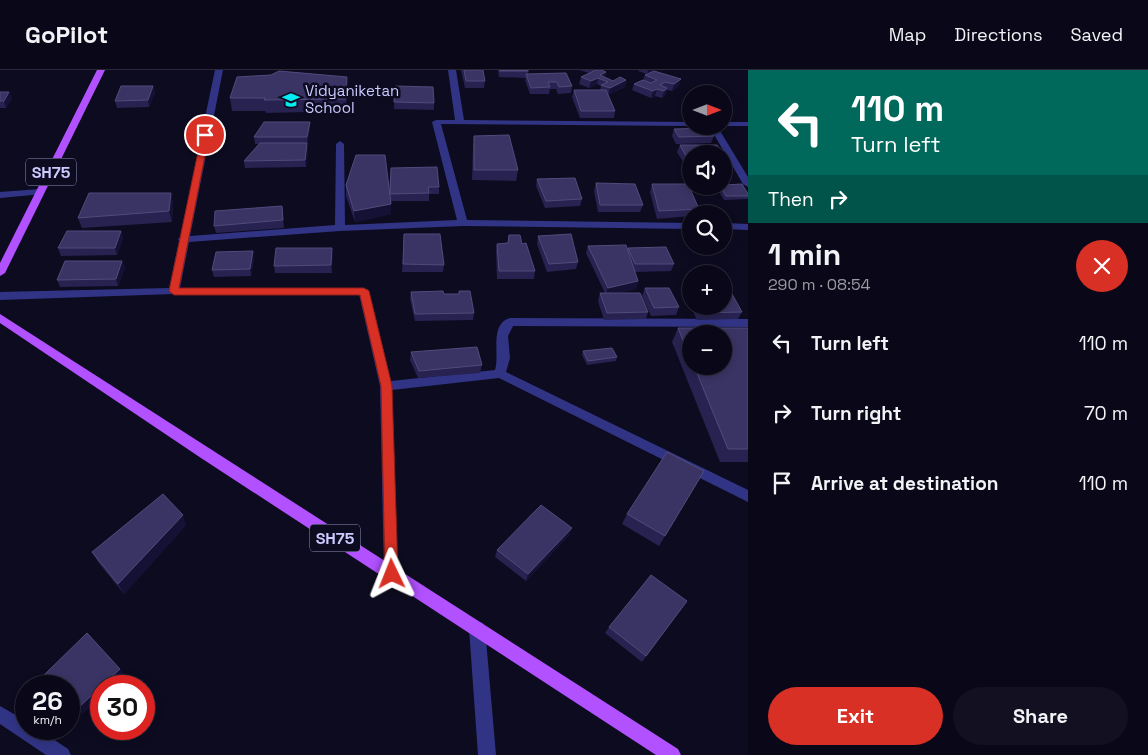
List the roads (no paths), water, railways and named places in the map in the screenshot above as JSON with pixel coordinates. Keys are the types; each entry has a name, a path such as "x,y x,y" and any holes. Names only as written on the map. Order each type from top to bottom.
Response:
{"main road":[{"name":"SH75","path":"0,273 101,70"},
{"name":"SH75","path":"0,318 672,755"}],"street":[{"path":"174,291 183,239 219,70"},
{"path":"452,70 460,123"},
{"path":"463,223 436,122 682,124"},
{"path":"732,124 748,124"},
{"path":"718,135 748,184"},
{"path":"340,144 340,228"},
{"path":"0,195 40,192"},
{"path":"183,239 340,228 463,223 682,226"},
{"path":"732,226 748,226"},
{"path":"0,296 174,291 364,291 386,386 392,574"},
{"path":"500,374 504,358 500,338 504,328 510,322 748,324"},
{"path":"386,386 500,374 748,496"},
{"path":"477,628 486,755"},
{"path":"0,714 62,755"}],"place":[{"name":"Vidyaniketan School","path":"291,100"}]}
